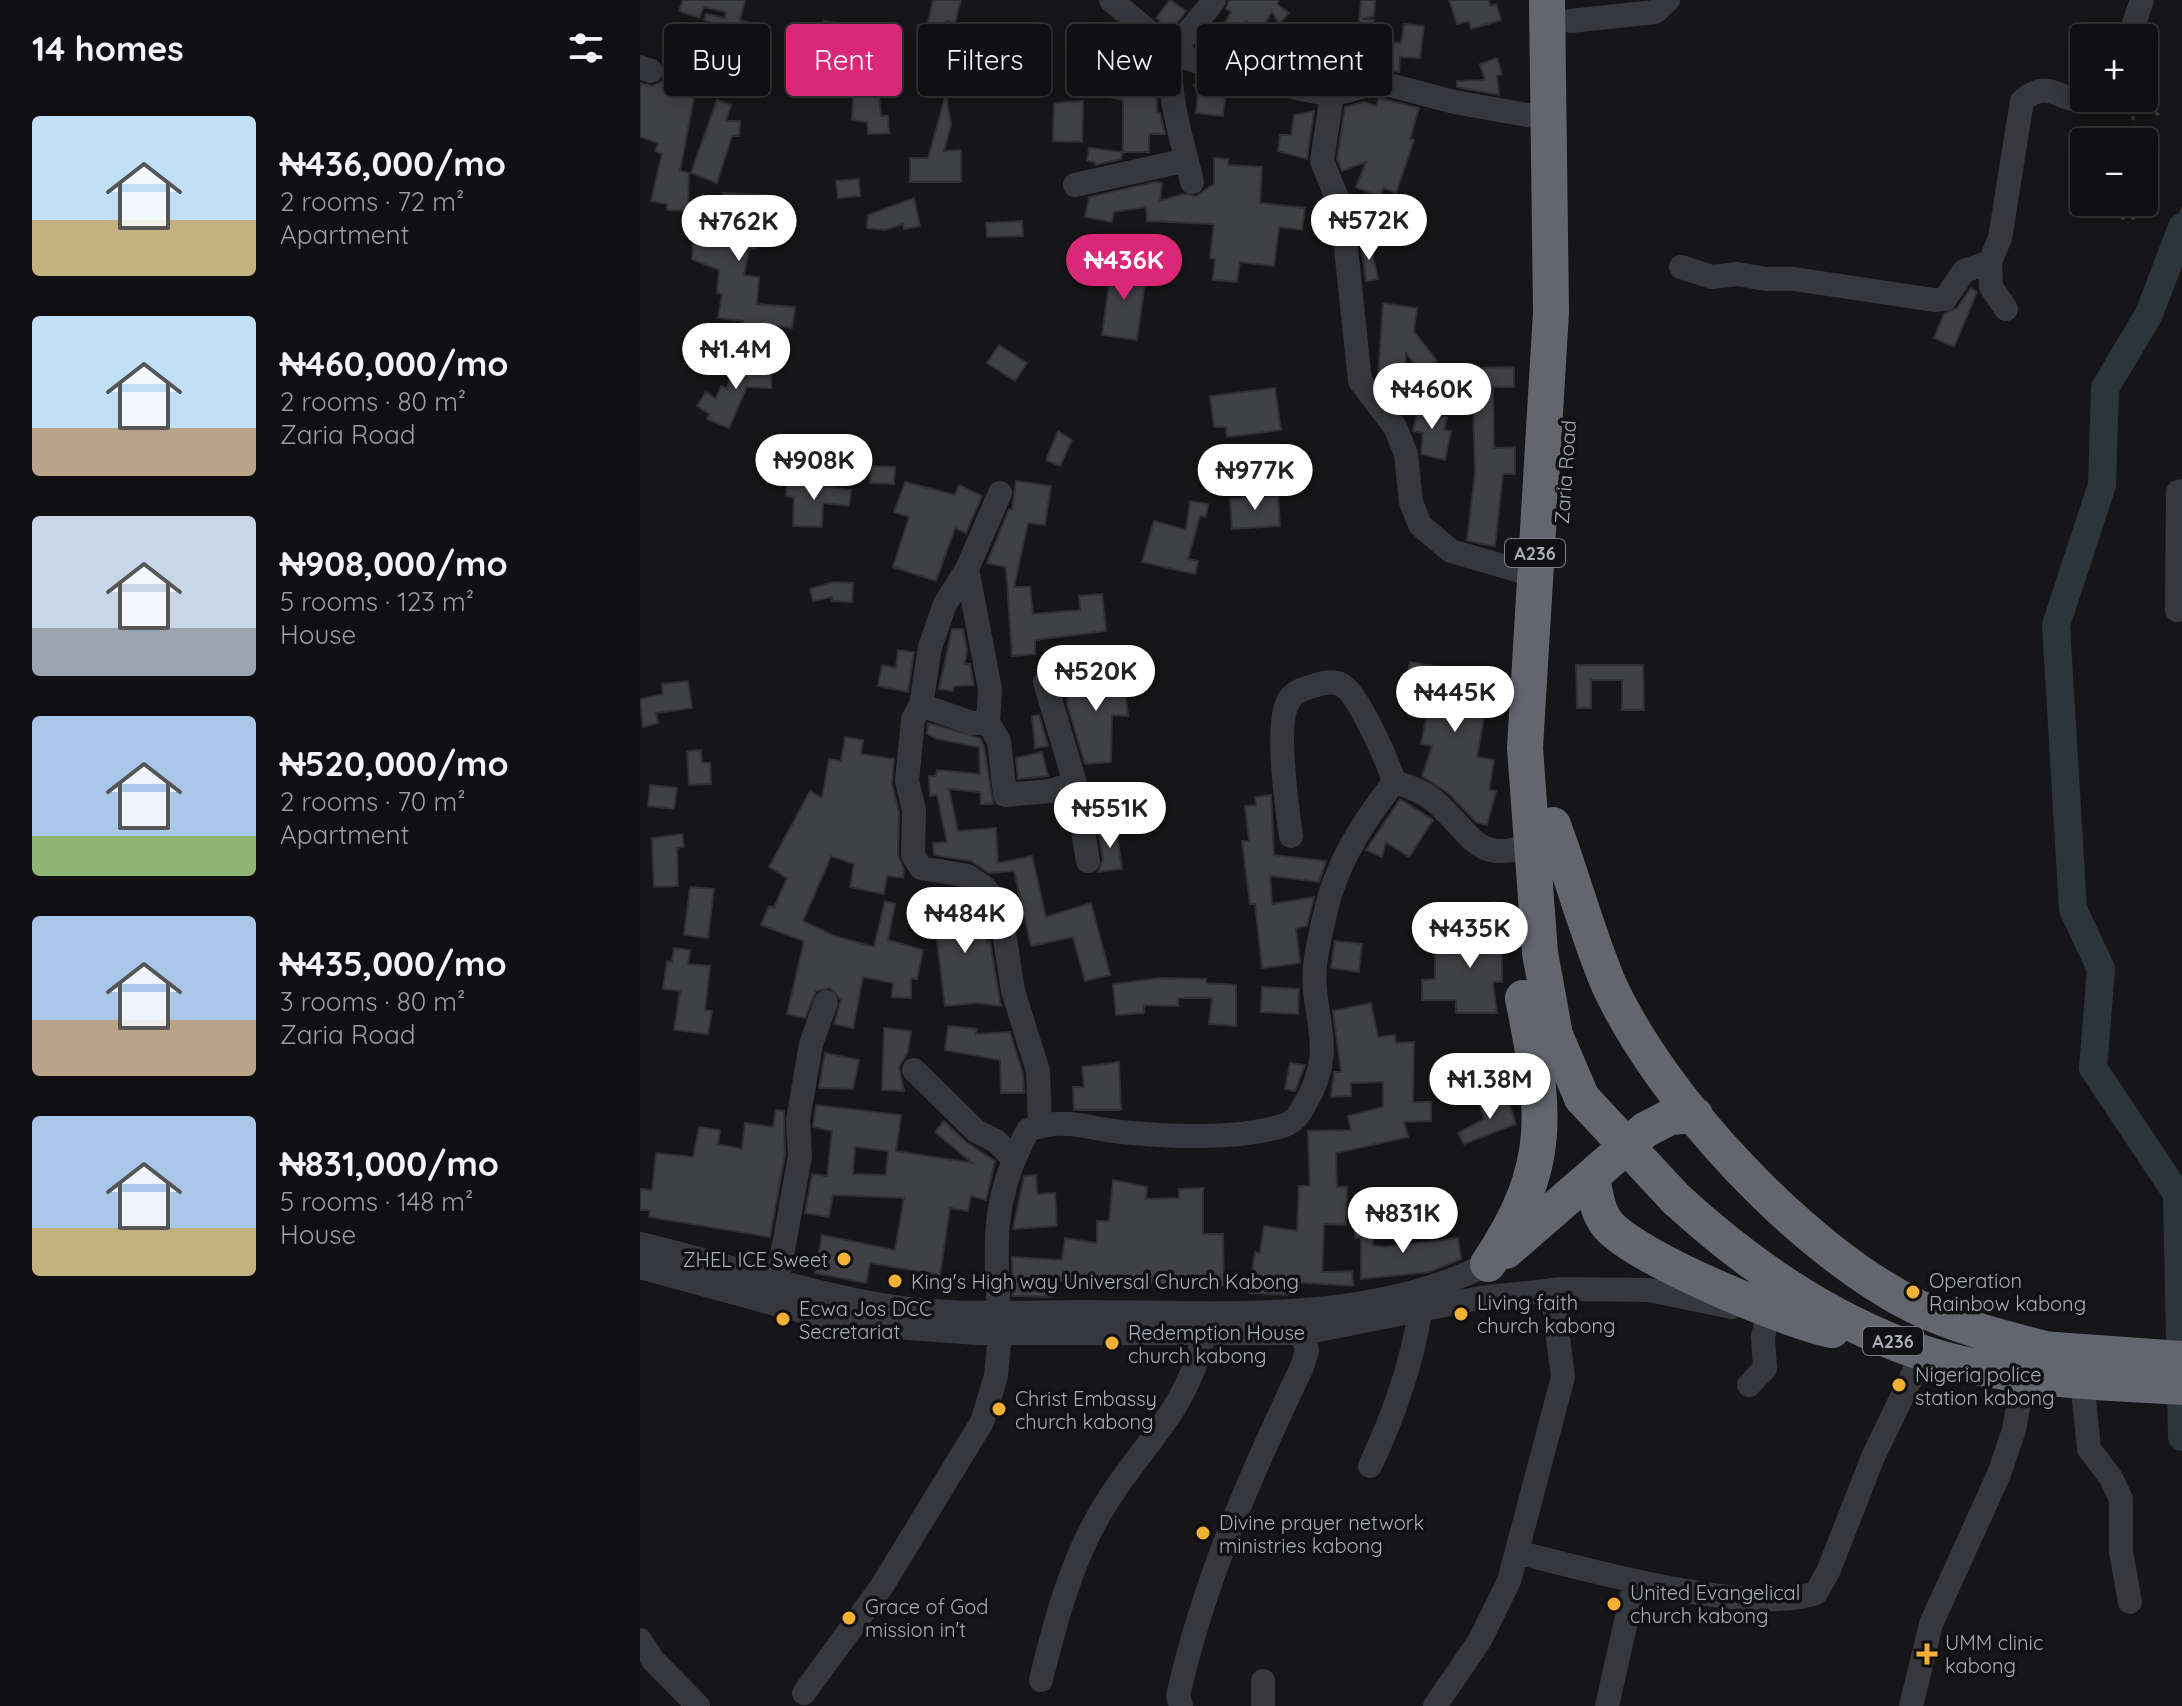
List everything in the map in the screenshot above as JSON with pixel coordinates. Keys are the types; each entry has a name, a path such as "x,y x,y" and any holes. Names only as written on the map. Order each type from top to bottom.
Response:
{"highway":[{"name":"A236","path":"1560,7 1550,119 1551,312 1525,748 1539,847 1540,953 1555,1035 1591,1090 1682,1191 1707,1227 1783,1284 1873,1332 1923,1353 2024,1375 2082,1380 2158,1376 2182,1359"},
{"name":"Zaria Road","path":"1560,7 1574,315 1552,666 1549,779 1539,847 1559,929 1572,1014 1591,1090"},
{"path":"1539,847 1644,1046 1695,1115 1760,1191 1801,1228 1880,1285 1945,1320 2053,1351"},
{"path":"1488,1264 1524,1205 1540,1142 1541,1094 1520,980 1518,930 1518,907 1539,847"},
{"path":"1488,1264 1658,1122 1695,1115"},
{"path":"1592,1179 1605,1222 1628,1242 1706,1282 1804,1322 1830,1330 1873,1332"},
{"name":"A236","path":"1682,1191 1790,1267 1862,1306 1959,1338 2053,1351 2158,1376"}],"street":[{"path":"1111,0 1140,24"},
{"path":"1181,44 1214,0"},
{"path":"1560,7 1655,12 1668,0"},
{"path":"2134,24 2142,0"},
{"path":"1392,85 1454,102 1550,119"},
{"path":"2006,309 1991,287 1990,262 2000,238 2022,101 2034,90 2048,89 2070,99"},
{"path":"1075,185 1189,171 1174,96"},
{"path":"1332,96 1322,161 1337,198 1345,239 1360,381 1395,427 1401,440 1406,454 1411,502 1420,525 1451,551 1534,575"},
{"path":"1681,267 1712,277 1737,274 1766,279 1794,279 1934,300 1945,299 1964,271 1990,262"},
{"path":"2177,610 2178,492 2182,491"},
{"path":"1000,493 967,569 945,604 930,647 921,705 913,719 907,781 914,810 913,855 921,868 968,876 985,888 1000,906 1013,991 1038,1071 1040,1126"},
{"path":"967,569 990,689 988,723 999,741 1005,795 1051,791 1075,783"},
{"path":"1045,682 1075,783 1088,861"},
{"path":"1291,836 1283,728 1288,699 1298,691 1329,682 1348,690 1388,762 1394,782"},
{"path":"921,705 972,723 988,723"},
{"path":"1394,782 1420,791 1437,803 1477,845 1488,852 1539,847"},
{"path":"804,1693 882,1586 982,1422 996,1376 1000,1323 995,1221 1013,1158 1028,1130 1052,1121 1081,1123 1119,1132 1171,1135 1254,1131 1289,1124 1300,1113 1315,1087 1325,1045 1316,995 1316,957 1330,894 1358,833 1394,782"},
{"path":"777,1283 800,1156 798,1120 811,1044 826,1002"},
{"path":"914,1070 976,1131 996,1141 1013,1158"},
{"path":"640,1244 777,1283 879,1305 1000,1323 1204,1334 1303,1333 1480,1298 1552,1290 1649,1290 1804,1322"},
{"path":"640,1267 775,1305 857,1323 1000,1323 1298,1311 1409,1294 1446,1285 1488,1264"},
{"path":"1435,1706 1461,1671 1499,1606 1517,1552 1563,1377 1552,1290"},
{"path":"1370,1466 1388,1429 1408,1367 1420,1311"},
{"path":"1749,1385 1765,1368 1763,1337 1768,1315"},
{"path":"1181,1706 1178,1696 1206,1592 1224,1538 1302,1367 1307,1351 1303,1333"},
{"path":"1041,1680 1056,1619 1091,1533 1110,1497 1181,1400 1197,1369 1204,1334"},
{"path":"1517,1552 1635,1581 1740,1596 1796,1600 1816,1593 1828,1572 1873,1457 1923,1353"},
{"path":"1911,1706 1931,1624 1999,1474 2014,1430 2024,1375"},
{"path":"2082,1380 2089,1449 2111,1478 2121,1499 2121,1552 2130,1602"},
{"path":"1602,1704 1635,1581"},
{"path":"640,1640 653,1660 698,1706"},
{"path":"1263,1681 1263,1706"}],"path":[{"path":"2136,112 2134,127 2137,128"},
{"path":"2149,112 2162,118"},
{"path":"2121,218 2134,216"}],"shaded area":[{"path":"2182,206 2182,254 2172,260 2173,290 2166,306 2146,330 2140,328 2142,316 2160,278"}],"building":[{"path":"683,0 745,0 740,20 748,24 714,24 704,20 706,14 725,18 726,12 704,7 699,18 679,11"},
{"path":"933,0 961,0 955,23 927,24"},
{"path":"1170,0 1186,11 1176,24 1163,24 1156,18"},
{"path":"1229,0 1279,0 1277,4 1289,13 1279,24 1272,12 1265,24 1246,21 1244,24 1224,24 1231,12 1226,9"},
{"path":"1361,0 1375,0 1374,16 1362,19 1374,20 1374,24 1359,23"},
{"path":"1449,0 1489,0 1490,6 1496,4 1501,20 1471,29 1469,21 1457,24"},
{"path":"1404,24 1424,26 1420,58 1400,57 1399,72 1392,71 1392,42 1401,43"},
{"path":"1497,58 1502,74 1497,76 1499,95 1457,87 1457,81 1485,80 1480,64"},
{"path":"664,82 664,96 694,96 680,171 689,173 688,211 667,210 667,204 651,201 662,154 655,151 658,143 640,137 640,83 653,86"},
{"path":"853,96 879,96 881,116 888,116 889,133 868,134 867,122 852,120"},
{"path":"946,96 951,125 944,151 961,150 961,182 910,182 910,158 928,158"},
{"path":"1103,96 1156,96 1157,113 1160,113 1165,134 1149,134 1149,152 1123,152 1123,100"},
{"path":"1197,96 1225,96 1223,116 1196,113"},
{"path":"1379,98 1419,108 1410,139 1414,140 1396,193 1383,188 1380,197 1356,187 1366,162 1342,171 1337,159 1345,107 1364,102 1376,106"},
{"path":"717,100 731,105 726,121 740,121 739,136 732,136 717,183 691,173"},
{"path":"1083,101 1082,142 1053,141 1054,103"},
{"path":"1314,111 1307,159 1278,151 1280,135 1291,135 1294,115"},
{"path":"1089,148 1122,152 1121,159 1095,165 1095,162 1087,161"},
{"path":"1214,158 1228,159 1228,165 1262,167 1260,203 1305,208 1302,230 1279,227 1274,266 1240,262 1237,282 1213,280 1215,259 1210,258 1214,224 1147,221 1146,207 1114,212 1112,222 1085,217 1089,197 1155,182 1162,183 1160,201 1183,194 1196,196 1214,184"},
{"path":"859,179 860,196 838,198 836,181"},
{"path":"723,193 767,195 755,249 749,249 744,275 759,277 757,304 795,307 792,328 770,325 769,330 743,328 743,321 718,318 722,294 717,293 719,270 692,259 694,227 719,230"},
{"path":"914,198 920,226 904,229 903,224 885,230 867,228 868,215"},
{"path":"1022,221 1023,236 987,237 986,223"},
{"path":"1370,241 1378,279 1366,281 1361,243"},
{"path":"1112,263 1147,268 1137,340 1102,335"},
{"path":"1971,288 1977,292 1954,347 1934,338 1944,314 1957,308"},
{"path":"1383,303 1417,308 1414,331 1437,361 1421,373 1406,353 1404,386 1397,391 1386,390 1378,380"},
{"path":"999,345 1027,363 1015,381 987,363"},
{"path":"734,363 772,363 771,388 747,387 729,428 707,419 709,414 697,406 706,392 716,399 721,386 727,389"},
{"path":"1514,367 1514,387 1493,387 1494,448 1515,447 1515,474 1503,474 1495,546 1481,544 1467,540 1475,474 1472,368"},
{"path":"1275,388 1281,430 1227,437 1226,427 1214,427 1210,396"},
{"path":"1420,400 1437,404 1435,415 1447,417 1444,430 1451,431 1445,460 1421,454 1423,433 1413,431"},
{"path":"1058,431 1072,440 1060,466 1046,460"},
{"path":"871,466 895,467 894,484 870,483"},
{"path":"787,481 851,490 849,506 823,503 822,527 793,526 794,497 786,496"},
{"path":"1016,481 1051,486 1045,525 1028,523 1014,587 1030,587 1033,614 1080,610 1079,596 1102,594 1106,631 1035,640 1035,654 1012,656 1006,567 987,563 1009,509 1012,510"},
{"path":"905,482 955,495 959,485 982,496 966,533 955,528 936,581 893,567 909,517 894,512"},
{"path":"1278,496 1280,526 1232,529 1230,499"},
{"path":"1190,501 1208,504 1206,517 1200,516 1188,559 1198,561 1195,574 1142,562 1154,521 1186,530"},
{"path":"833,582 853,583 852,602 832,601 832,597 813,601 810,589"},
{"path":"952,629 963,629 967,650 965,664 970,664 974,685 954,686 953,691 939,689"},
{"path":"898,650 914,652 908,692 878,686 882,665 896,668"},
{"path":"1410,662 1491,676 1477,757 1494,760 1489,790 1496,791 1487,825 1476,822 1448,793 1422,776 1432,746 1421,744 1429,703 1403,698"},
{"path":"1576,665 1643,665 1644,710 1622,710 1622,680 1591,680 1591,708 1577,708"},
{"path":"1069,675 1124,676 1128,716 1112,715 1111,762 1085,764 1067,704"},
{"path":"688,681 692,708 656,713 658,723 643,727 640,699 663,694 662,684"},
{"path":"1039,715 1048,746 1035,748 1032,716"},
{"path":"928,723 980,738 984,746 993,804 981,804 980,792 949,789 958,831 996,828 998,863 1032,856 1046,917 1091,903 1110,975 1085,981 1073,937 1031,946 1014,871 989,873 971,861 934,855 933,843 947,842 937,795 930,796 929,776 936,776 937,770 980,774 979,747 937,739 927,734"},
{"path":"845,737 863,740 861,754 894,759 892,784 899,812 898,855 904,870 903,878 887,876 884,894 850,887 854,864 831,856 803,921 835,936 874,947 885,901 895,904 888,940 923,950 917,979 911,978 911,998 892,997 893,983 863,977 853,1028 834,1024 841,1000 830,988 816,991 805,1018 787,1014 804,941 761,925 769,906 774,908 787,878 769,867 810,791 822,798 829,759 841,761"},
{"path":"701,750 702,763 710,763 711,784 689,785 687,751"},
{"path":"1042,752 1048,776 1018,779 1016,758"},
{"path":"650,785 677,788 674,809 648,806"},
{"path":"1152,792 1152,804 1125,805 1125,793"},
{"path":"1271,795 1274,855 1326,861 1319,882 1270,876 1272,904 1314,897 1307,926 1296,928 1300,963 1262,968 1255,904 1250,904 1242,841 1249,841 1245,806 1256,805 1255,797"},
{"path":"1400,799 1433,820 1409,857 1386,842 1382,857 1366,850"},
{"path":"1116,826 1122,869 1098,872 1103,859 1098,829"},
{"path":"682,834 684,847 677,848 678,886 654,887 652,838"},
{"path":"690,887 714,889 708,938 684,935"},
{"path":"953,889 967,894 965,909 986,912 987,942 990,942 1001,1006 976,1003 945,1006 934,917 936,907 949,909"},
{"path":"1495,902 1502,937 1502,982 1493,982 1497,1013 1456,1013 1456,1000 1422,1000 1422,980 1435,979 1435,950 1484,949 1476,905"},
{"path":"1335,941 1362,944 1359,972 1331,968"},
{"path":"674,948 690,950 688,964 710,966 705,1010 712,1011 708,1034 674,1030 680,991 663,989 667,961 672,962"},
{"path":"1160,978 1206,979 1206,983 1236,985 1236,1026 1209,1024 1212,998 1178,998 1178,1006 1144,1005 1144,1013 1116,1015 1113,984"},
{"path":"1262,987 1299,989 1298,1014 1261,1012"},
{"path":"1371,1003 1378,1037 1395,1035 1396,1043 1414,1042 1413,1102 1431,1102 1431,1121 1404,1122 1408,1137 1336,1153 1337,1187 1347,1187 1346,1225 1324,1224 1322,1272 1352,1271 1353,1286 1290,1282 1289,1295 1249,1293 1255,1252 1260,1253 1264,1226 1297,1231 1299,1186 1310,1186 1308,1131 1351,1130 1348,1116 1383,1107 1383,1082 1351,1083 1351,1096 1331,1097 1334,1072 1341,1072 1333,1011"},
{"path":"948,1026 977,1029 976,1034 1010,1032 1023,1074 1024,1093 1001,1093 1000,1060 945,1050"},
{"path":"884,1028 911,1031 908,1052 899,1067 904,1091 882,1090"},
{"path":"825,1053 859,1060 853,1089 819,1088"},
{"path":"1119,1062 1121,1110 1074,1110 1073,1087 1084,1087 1082,1067"},
{"path":"1290,1063 1305,1065 1295,1091 1285,1089"},
{"path":"1507,1097 1516,1124 1464,1144 1458,1133 1484,1119 1480,1106"},
{"path":"816,1105 901,1115 896,1151 972,1163 935,1132 944,1121 966,1142 995,1161 986,1200 971,1196 968,1211 950,1208 940,1275 870,1263 866,1283 815,1273 822,1235 895,1250 904,1198 833,1195 829,1217 805,1213 812,1174 827,1176 832,1131 813,1127","holes":["855,1147 888,1151 886,1175 853,1174"]},
{"path":"776,1110 784,1111 785,1155 770,1237 649,1217 650,1210 640,1210 640,1189 652,1190 656,1153 693,1157 699,1127 720,1130 718,1144 742,1149 745,1123 773,1127"},
{"path":"1036,1175 1037,1194 1055,1193 1057,1226 1013,1229 1024,1176"},
{"path":"1113,1180 1147,1187 1146,1199 1179,1198 1179,1189 1203,1188 1203,1234 1223,1234 1224,1286 1171,1279 1170,1285 1131,1283 1130,1286 1053,1280 1052,1297 1013,1296 1012,1257 1062,1260 1065,1238 1097,1243 1097,1221 1109,1221"},
{"path":"1355,1221 1374,1221 1373,1245 1384,1247 1458,1238 1461,1259 1429,1272 1361,1279 1361,1238 1355,1238"}],"waterway":[{"path":"2182,227 2149,314 2105,388 2102,485 2056,625 2073,909 2101,969 2093,1068 2177,1194 2182,1437"}],"place":[{"name":"ZHEL ICE Sweet","path":"844,1259"},
{"name":"King's High way Universal Church Kabong","path":"895,1281"},
{"name":"Operation Rainbow kabong","path":"1913,1292"},
{"name":"Living faith church kabong","path":"1461,1314"},
{"name":"Ecwa Jos DCC Secretariat","path":"783,1319"},
{"name":"Redemption House church kabong","path":"1112,1343"},
{"name":"Nigeria police station kabong","path":"1899,1385"},
{"name":"Christ Embassy church kabong","path":"999,1409"},
{"name":"Divine prayer network ministries kabong","path":"1203,1533"},
{"name":"United Evangelical church kabong","path":"1614,1604"},
{"name":"Grace of God mission in't","path":"849,1618"},
{"name":"UMM clinic kabong","path":"1927,1654"}]}
